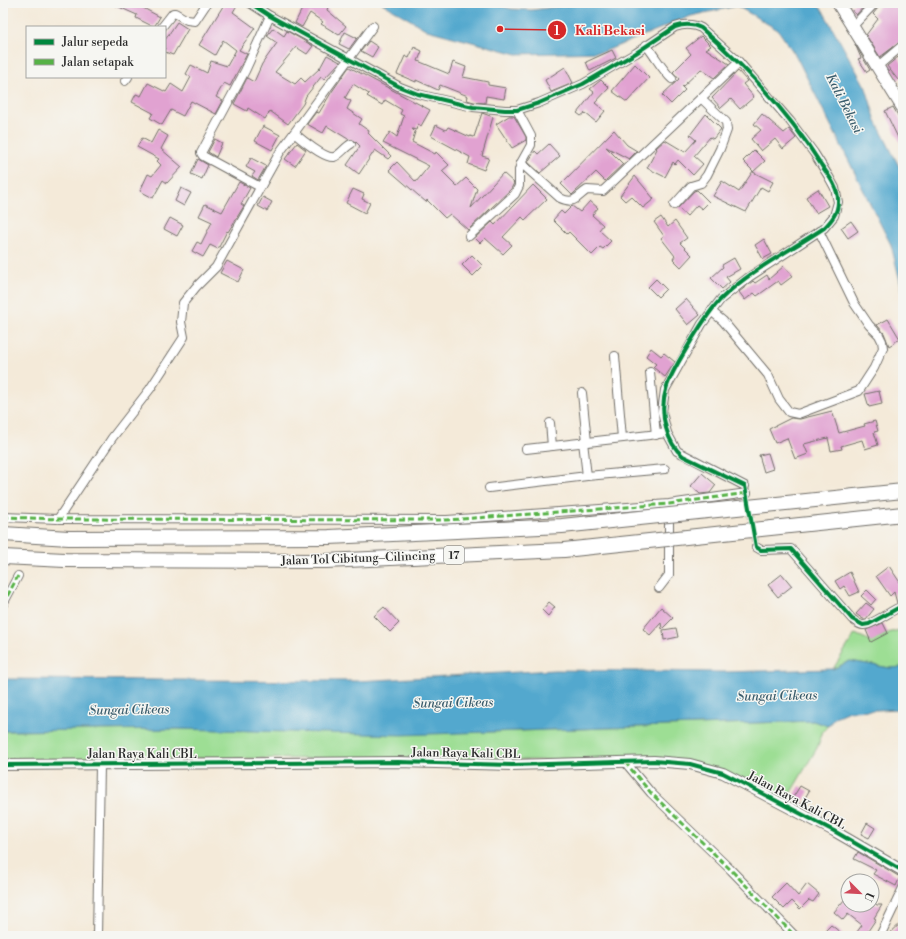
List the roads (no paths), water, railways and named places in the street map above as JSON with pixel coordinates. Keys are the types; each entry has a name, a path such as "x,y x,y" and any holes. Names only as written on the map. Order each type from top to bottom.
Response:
{"highway":[{"name":"Jalan Tol Cibitung–Cilincing","path":"3,534 69,538 329,537 554,527 903,491"},
{"name":"Jalan Tol Cibitung–Cilincing","path":"3,557 65,560 304,561 405,558 564,550 903,514"}],"main road":[{"path":"838,3 903,108"}],"street":[{"path":"163,26 172,13 175,13 186,20 195,21 207,3"},
{"path":"3,517 58,519 447,520 669,504 746,490 683,456 677,451 667,433 662,412 665,390 684,354 711,311 721,299 740,284 830,222 834,216 838,202 835,188 814,153 790,121 739,62 706,32 696,25 675,27 583,84 539,104 517,110 473,107 418,94 400,87 350,58 270,16 250,3"},
{"path":"853,26 876,3"},
{"path":"260,187 203,156 201,152 245,71 270,16"},
{"path":"58,519 112,438 150,389 184,337 181,322 183,303 216,267 280,152 373,26"},
{"path":"878,66 903,45"},
{"path":"646,46 672,79"},
{"path":"521,163 560,198 568,202 572,202 587,190 603,191 739,62"},
{"path":"674,206 691,186 700,183 707,175 720,149 727,130 726,122 701,98"},
{"path":"468,236 515,194 519,186 519,170 521,163 531,145 531,136 517,110"},
{"path":"294,134 319,151 331,157 335,157 351,144"},
{"path":"711,311 723,320 768,374 779,399 789,412 798,414 859,391 882,354 883,344 879,335 869,325 854,303 819,231"},
{"path":"615,356 622,438"},
{"path":"650,372 656,435"},
{"path":"582,393 587,476"},
{"path":"550,423 552,446"},
{"path":"526,449 667,433"},
{"path":"489,488 587,476 664,469"},
{"path":"659,588 669,575 669,504"},
{"path":"756,547 762,550 791,549 852,619 863,625 869,624 898,608"},
{"path":"3,604 18,576"},
{"name":"Jalan Raya Kali CBL","path":"3,765 398,762 512,765 668,761 717,770 821,824 903,871"},
{"path":"625,762 651,793 731,870 795,936"},
{"path":"97,936 100,765"},
{"path":"880,936 903,888"}],"water":[{"path":"382,3 488,3 512,9 532,10 587,3 814,3 822,9 866,88 876,121 903,174 903,293 891,245 796,56 778,30 737,6 691,16 603,52 517,54 427,30"},
{"name":"Sungai Cikeas","path":"850,661 890,668 903,667 903,709 849,711 835,717 828,726 813,721 401,735 179,729 3,731 3,679 358,681 555,670 724,672 833,669"}],"tunnel":[{"path":"745,487 756,547"}],"place":[{"name":"Kali Bekasi","path":"500,29"}]}
